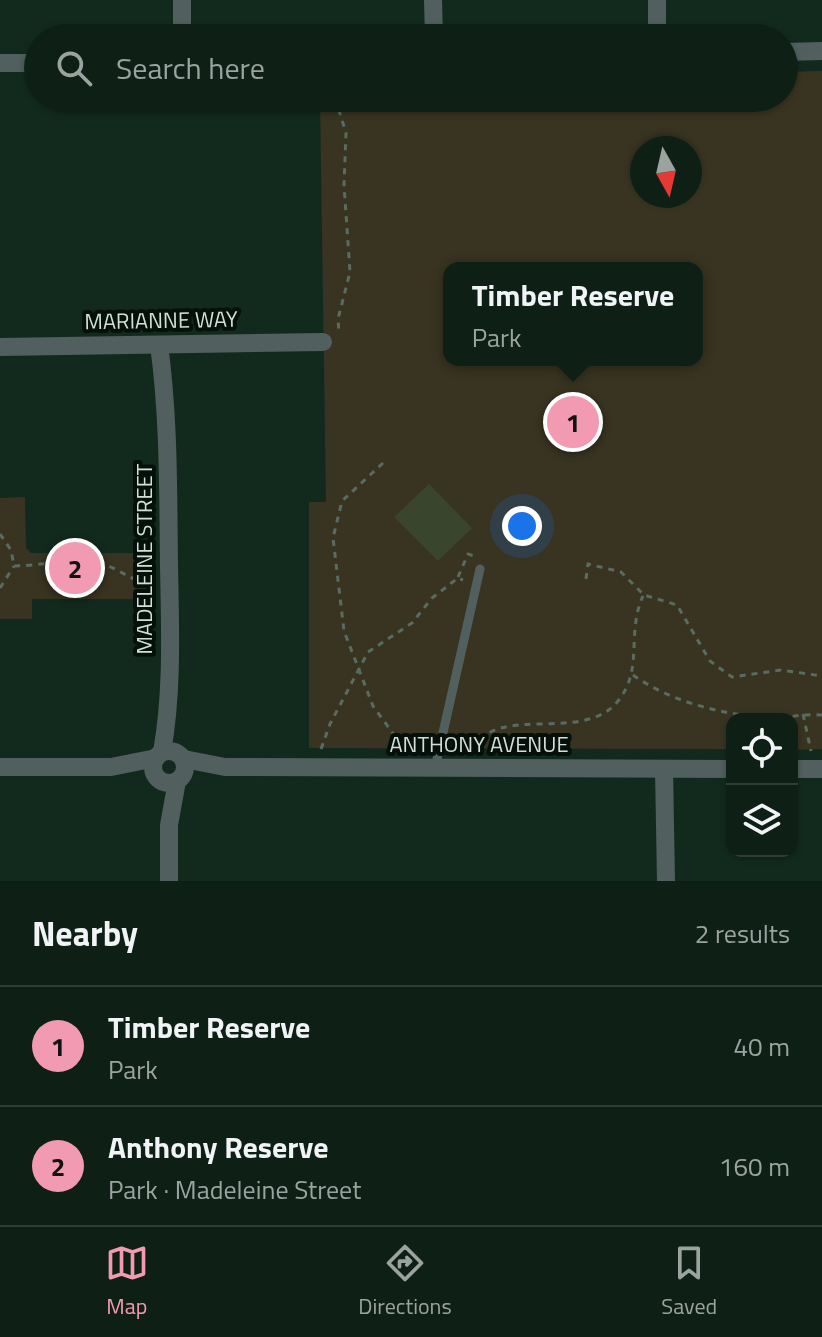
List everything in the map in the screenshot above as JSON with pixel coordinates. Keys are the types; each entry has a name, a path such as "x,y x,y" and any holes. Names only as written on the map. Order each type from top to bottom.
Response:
{"street":[{"path":"182,0 182,24"},
{"path":"433,0 434,24"},
{"path":"657,0 657,24"},
{"path":"798,52 822,51"},
{"path":"0,63 24,63"},
{"name":"MARIANNE WAY","path":"0,347 331,341"},
{"name":"MADELEINE STREET","path":"167,344 169,881"},
{"name":"ANTHONY AVENUE","path":"0,767 726,769"},
{"path":"664,769 666,881"},
{"path":"798,769 822,769"}],"lane":[{"path":"435,768 480,569"}],"path":[{"path":"331,341 350,272 344,185 346,133 339,112"},
{"path":"383,463 342,501 333,538 342,623 373,706 406,750 391,750"},
{"path":"0,534 11,550 14,566 0,588"},
{"path":"14,566 92,561 136,582 152,584"},
{"path":"586,579 588,564 605,567 621,572 644,595 677,605 710,661 724,674 740,677 781,670 822,676"},
{"path":"335,749 321,749 359,665 368,652 412,623 447,585 458,578 476,586"},
{"path":"474,750 478,741 509,725 593,720 618,701 633,675 633,624 644,595"},
{"path":"633,675 676,699 712,709 771,718 822,715"},
{"path":"803,714 811,751"}],"shaded area":[{"path":"822,71 822,749 798,750 798,713 726,713 726,749 309,748 309,502 326,502 320,112 798,112 798,72"},
{"path":"25,497 26,548 31,553 149,553 150,599 32,599 32,619 0,619 0,498"}],"building":[{"path":"429,484 472,528 438,561 394,517"}],"place":[{"name":"Timber Reserve","path":"573,422"},
{"name":"Anthony Reserve","path":"75,568"}]}
